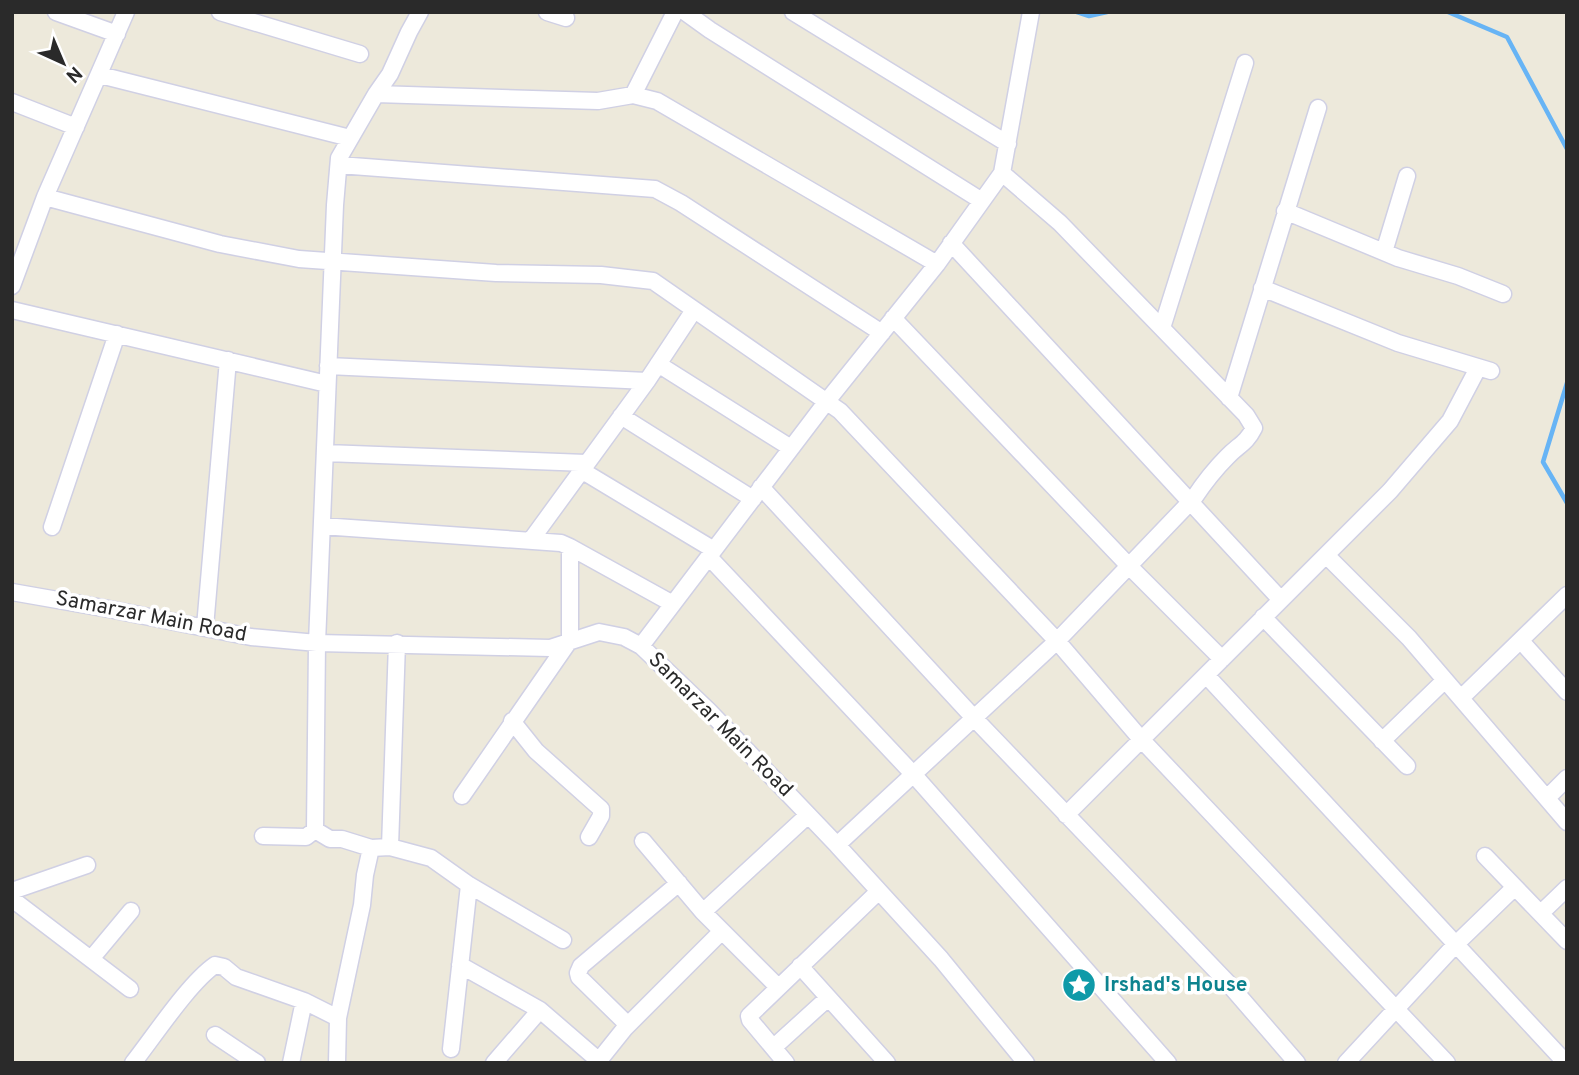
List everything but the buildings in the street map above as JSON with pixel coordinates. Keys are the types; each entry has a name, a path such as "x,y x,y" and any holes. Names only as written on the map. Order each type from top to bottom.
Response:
{"street":[{"path":"57,12 117,34"},
{"path":"12,286 45,197 126,12"},
{"path":"220,12 360,54"},
{"path":"263,836 306,837 314,830 321,526 339,158 390,74 420,12"},
{"path":"547,12 566,18"},
{"path":"633,94 675,12"},
{"path":"685,12 982,201"},
{"path":"793,12 1008,144"},
{"path":"641,646 827,401 937,264 1002,173 1031,12"},
{"path":"1162,328 1245,63"},
{"path":"100,75 350,138"},
{"path":"376,94 598,101 633,94 657,102 716,134 937,264"},
{"path":"12,102 76,127"},
{"path":"1229,398 1318,108"},
{"path":"339,165 655,189 681,203 881,333"},
{"path":"837,845 1057,640 1190,502 1222,461 1247,441 1254,428 1246,415 1060,223 1002,173"},
{"path":"1384,252 1407,176"},
{"path":"45,197 220,244 299,258 496,273 601,275 653,281 840,411 1057,640 1140,738 1447,1063"},
{"path":"1285,211 1384,252 1503,294"},
{"path":"951,243 1281,600"},
{"path":"1066,815 1140,738 1390,491 1437,439 1485,370 1385,338 1262,288"},
{"path":"12,310 327,384"},
{"path":"531,540 647,381 694,310"},
{"path":"893,318 1129,566 1222,659"},
{"path":"52,527 117,334"},
{"path":"205,627 228,360"},
{"path":"658,364 791,448"},
{"path":"328,366 647,381"},
{"path":"621,416 757,493 1227,982 1297,1063"},
{"path":"326,453 584,466 711,553 914,775 1168,1063"},
{"path":"321,526 561,542 673,604"},
{"path":"462,796 570,640 570,547"},
{"path":"1326,555 1409,638 1567,822"},
{"name":"Samarzar Main Road","path":"12,592 251,637 317,643 397,643 496,649 550,648 599,632 624,638 641,646 709,711 837,845 941,959 1027,1063"},
{"path":"1461,698 1567,595"},
{"path":"1263,617 1407,766"},
{"path":"1521,641 1567,692"},
{"path":"390,847 397,643"},
{"path":"1206,675 1566,1063"},
{"path":"1382,741 1445,680"},
{"path":"512,721 536,751 601,809 601,816 589,837"},
{"path":"1547,798 1567,778"},
{"path":"703,912 808,815"},
{"path":"314,830 330,839 342,839 371,848 390,847 431,858 469,885 563,940"},
{"path":"643,841 703,912 778,987"},
{"path":"337,1063 338,1018 371,848"},
{"path":"1485,856 1567,941"},
{"path":"12,891 87,865"},
{"path":"628,1025 579,977 578,972 581,966 679,883"},
{"path":"451,1049 469,885"},
{"path":"1346,1063 1456,944 1515,887"},
{"path":"1541,913 1567,888"},
{"path":"786,1063 749,1016 879,891"},
{"path":"12,899 130,989"},
{"path":"91,959 131,911"},
{"path":"460,964 540,1010 598,1062 628,1025 722,931"},
{"path":"133,1063 187,994 215,965 224,967 236,977 304,1001 338,1018"},
{"path":"800,966 887,1063"},
{"path":"774,1047 828,998"},
{"path":"291,1063 304,1001"},
{"path":"494,1063 540,1010"},
{"path":"215,1035 257,1063"}],"waterway":[{"path":"1077,12 1089,16 1107,12"},
{"path":"1448,12 1507,37 1567,149"},
{"path":"1567,383 1543,462 1567,503"}],"place":[{"name":"Irshad's House","path":"1079,985"}]}
